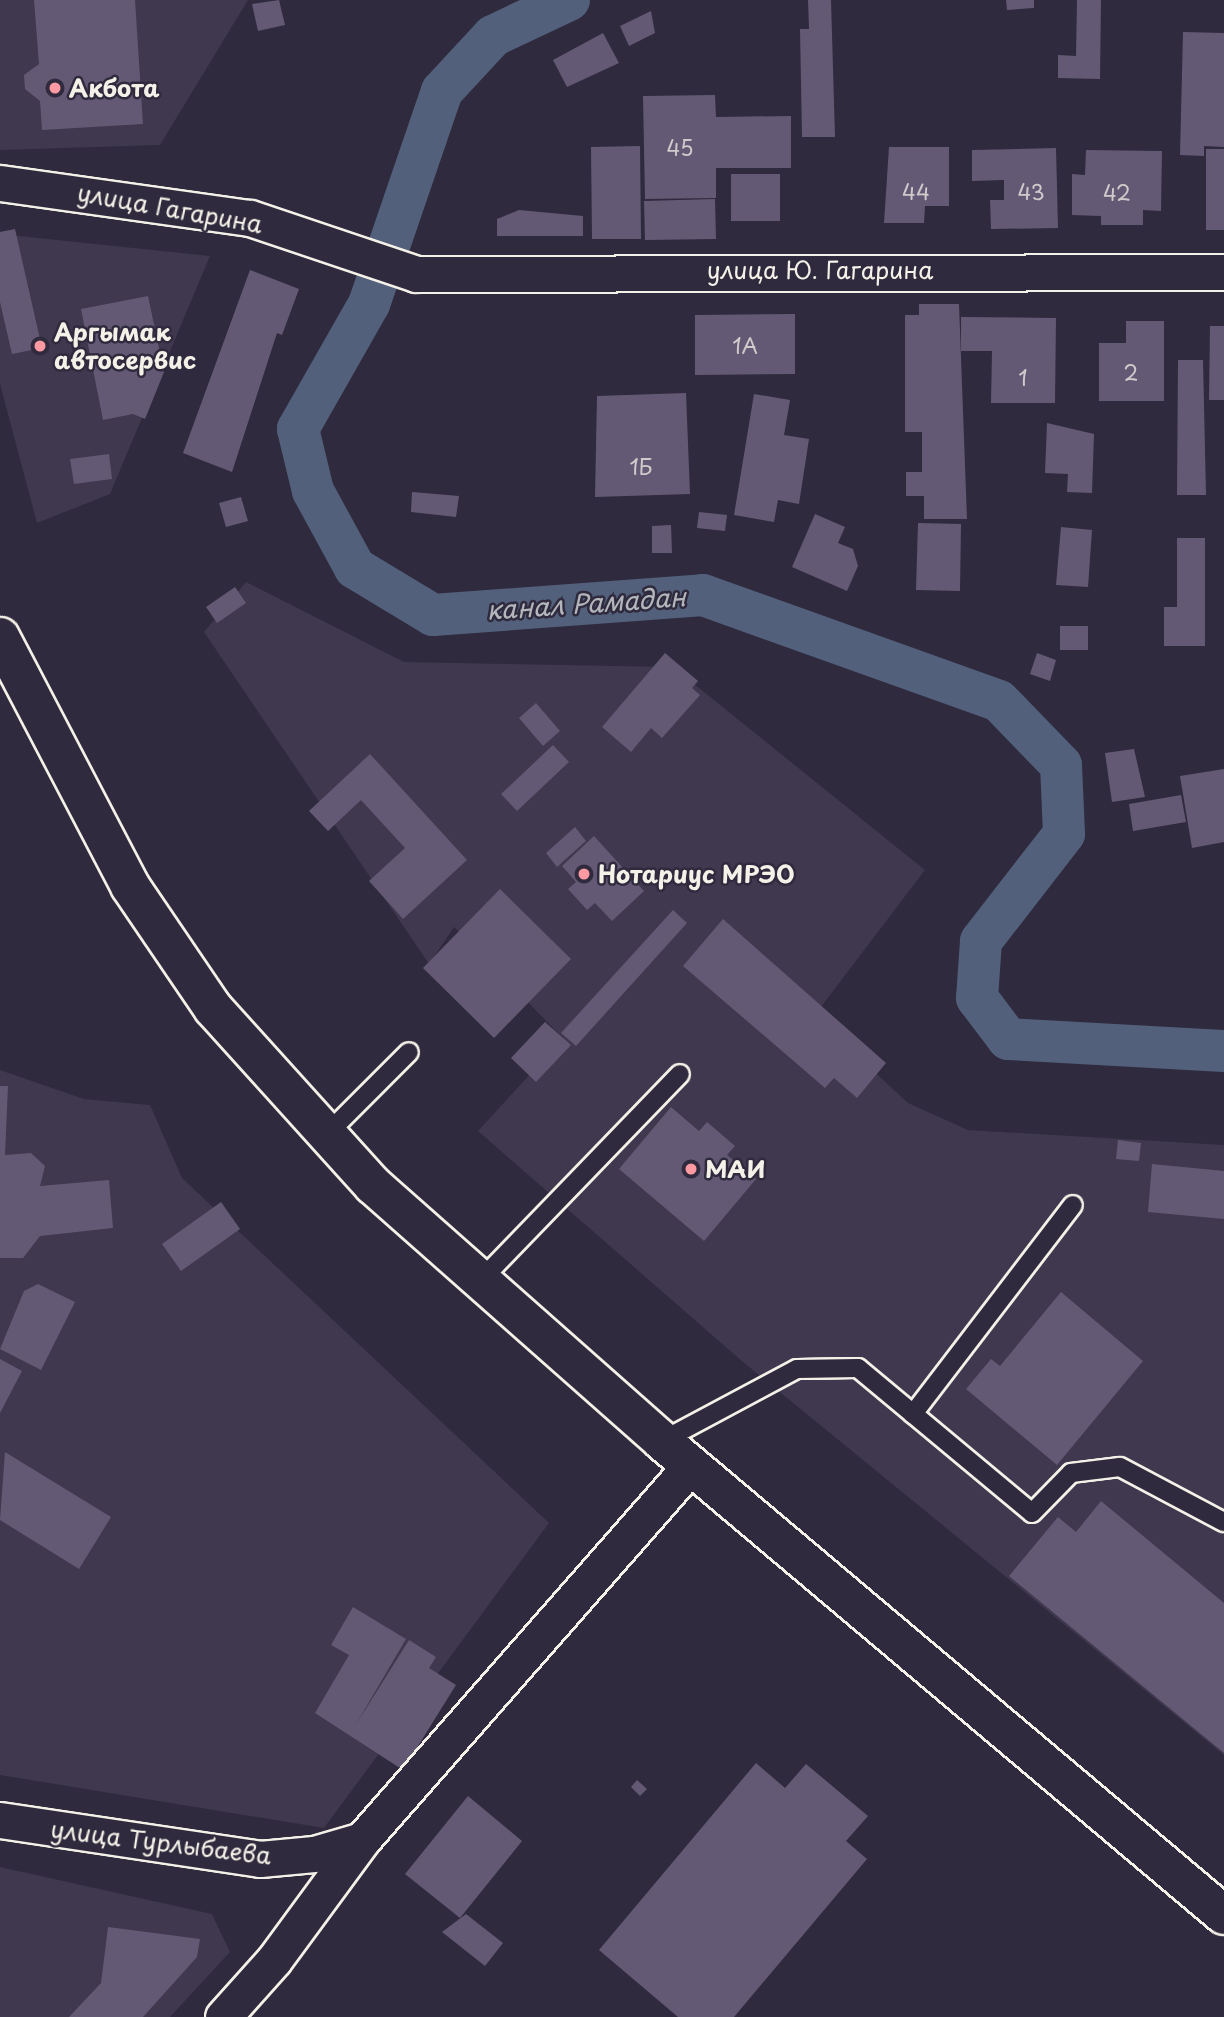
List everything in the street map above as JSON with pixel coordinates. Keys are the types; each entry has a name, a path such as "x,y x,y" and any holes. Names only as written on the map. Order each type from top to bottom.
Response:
{"highway":[{"path":"4,660 130,886 213,1008 326,1135 479,1283 662,1441 1224,1915"}],"street":[{"name":"улица Гагарина","path":"0,183 250,218 416,274"},
{"name":"улица Ю. Гагарина","path":"416,274 1224,272"},
{"path":"223,2017 362,1840 691,1465"},
{"name":"улица Турлыбаева","path":"0,1820 260,1859 314,1854 362,1840"}],"lane":[{"path":"326,1135 409,1052"},
{"path":"479,1283 680,1074"},
{"path":"913,1414 1073,1205"},
{"path":"662,1441 797,1369 858,1368 1032,1513 1071,1473 1120,1467 1224,1522"}],"shaded area":[{"path":"0,0 248,0 160,145 0,150"},
{"name":"Аргымак автосервис","path":"0,234 210,256 110,494 37,523 0,384"},
{"path":"246,582 404,662 673,667 925,870 814,1016 908,1103 968,1130 1224,1145 1224,1755 743,1362 478,1131 563,1038 454,927 429,964 204,632"},
{"path":"0,1070 84,1099 150,1105 182,1178 549,1523 324,1828 0,1775"},
{"path":"0,1867 212,1914 230,1952 170,2017 0,2017"}],"building":[{"path":"34,0 135,0 143,124 42,130 40,101 25,89 24,75 39,64"},
{"path":"279,0 285,25 258,31 252,4"},
{"path":"808,0 831,0 835,137 802,137 800,29 809,29"},
{"path":"1006,0 1034,0 1034,8 1007,10"},
{"path":"1077,0 1101,0 1100,79 1058,78 1058,55 1076,56"},
{"path":"651,11 655,33 629,46 620,26"},
{"path":"1183,32 1224,33 1224,147 1204,146 1204,156 1180,155"},
{"path":"603,33 619,63 567,87 553,60"},
{"path":"715,95 716,117 791,116 791,168 716,168 716,198 645,199 643,96"},
{"path":"640,146 641,239 592,239 591,147"},
{"path":"889,147 949,147 949,206 925,206 924,223 884,223"},
{"path":"1056,148 1058,228 991,229 990,200 1004,200 1004,180 972,181 972,150"},
{"path":"1206,149 1224,149 1224,230 1206,230"},
{"path":"1086,150 1162,151 1161,211 1143,210 1143,225 1101,225 1101,216 1072,215 1072,174 1085,175"},
{"path":"731,174 780,174 780,221 731,221"},
{"path":"715,199 716,239 645,240 644,201"},
{"path":"519,210 583,216 583,236 497,236 497,219"},
{"path":"15,229 42,348 12,354 0,302 0,232"},
{"path":"250,270 299,289 282,335 277,333 232,472 183,453"},
{"path":"148,296 164,372 145,419 133,414 103,420 81,309"},
{"path":"919,304 959,304 967,519 924,519 924,496 906,496 906,472 922,472 922,432 905,432 905,315 919,315"},
{"path":"795,314 795,374 695,375 695,315"},
{"path":"961,317 1056,318 1055,403 991,403 992,351 961,351"},
{"path":"1126,321 1164,321 1164,401 1099,401 1099,343 1126,343"},
{"path":"1210,326 1224,326 1224,400 1209,400"},
{"path":"1178,360 1203,360 1206,495 1177,495"},
{"path":"686,393 690,494 595,497 597,396"},
{"path":"754,394 790,400 784,435 809,439 799,504 778,500 774,522 734,515"},
{"path":"1047,423 1094,434 1092,493 1067,492 1068,474 1045,473"},
{"path":"109,454 112,479 74,484 70,459"},
{"path":"412,492 459,496 456,517 411,512"},
{"path":"241,497 248,521 226,527 219,503"},
{"path":"699,512 727,515 725,531 697,528"},
{"path":"815,514 845,527 838,543 853,549 858,566 847,591 792,567"},
{"path":"918,523 961,524 960,591 916,590"},
{"path":"671,525 672,553 652,553 652,526"},
{"path":"1061,527 1092,530 1088,587 1056,585"},
{"path":"1177,538 1205,538 1205,646 1164,646 1164,607 1177,607"},
{"path":"235,587 246,603 217,623 206,607"},
{"path":"1060,626 1088,626 1088,650 1060,650"},
{"path":"665,653 698,681 692,688 700,695 662,738 651,728 631,752 602,727"},
{"path":"1037,653 1056,660 1050,681 1030,674"},
{"path":"536,703 560,731 543,746 519,718"},
{"path":"553,745 569,762 517,811 501,794"},
{"path":"1134,749 1145,797 1112,802 1105,753"},
{"path":"370,754 467,860 403,919 369,881 405,848 361,800 328,831 309,811"},
{"path":"1224,769 1224,842 1192,848 1180,776"},
{"path":"1181,795 1186,822 1133,831 1129,804"},
{"path":"575,827 586,841 557,867 546,853"},
{"path":"594,836 644,891 612,921 595,903 587,910 568,889 576,882 562,866"},
{"path":"500,889 571,959 494,1038 423,968"},
{"path":"673,910 687,923 576,1046 561,1033"},
{"path":"723,919 886,1063 857,1098 834,1078 825,1088 683,966"},
{"path":"545,1022 571,1045 536,1082 511,1058"},
{"path":"0,1086 8,1086 5,1155 31,1153 45,1166 40,1186 109,1180 113,1228 40,1236 23,1258 0,1258"},
{"path":"671,1107 699,1131 707,1122 735,1146 727,1155 756,1179 704,1241 619,1169"},
{"path":"1118,1140 1141,1143 1139,1161 1116,1159"},
{"path":"1152,1164 1224,1171 1224,1219 1148,1212"},
{"path":"221,1202 240,1229 181,1271 162,1244"},
{"path":"38,1284 75,1302 41,1370 0,1349 24,1291"},
{"path":"1061,1292 1143,1361 1057,1465 966,1389 991,1359 1000,1366"},
{"path":"0,1359 22,1371 0,1413"},
{"path":"5,1452 111,1517 79,1569 0,1520"},
{"path":"1101,1501 1224,1603 1224,1753 1009,1576 1058,1517 1076,1532"},
{"path":"353,1607 406,1639 355,1726 409,1640 436,1657 429,1668 456,1685 403,1770 315,1713 349,1655 331,1645"},
{"path":"756,1763 785,1788 806,1764 868,1816 846,1841 867,1859 734,2017 678,2017 599,1950"},
{"path":"637,1780 647,1789 640,1796 631,1787"},
{"path":"468,1796 522,1841 460,1918 405,1874"},
{"path":"466,1914 503,1943 485,1966 442,1932"},
{"path":"108,1927 200,1939 197,1957 143,2017 69,2017 101,1983"}],"waterway":[{"name":"канал Рамадан","path":"569,0 493,36 442,91 369,304 298,429 313,491 355,568 433,615 703,595 999,701 1061,765 1064,834 981,941 977,998 1008,1039 1224,1051"}],"place":[{"name":"Акбота","path":"55,88"},
{"name":"Аргымак автосервис","path":"40,346"},
{"name":"Нотариус МРЭО","path":"584,874"},
{"name":"МАИ","path":"691,1169"}]}
